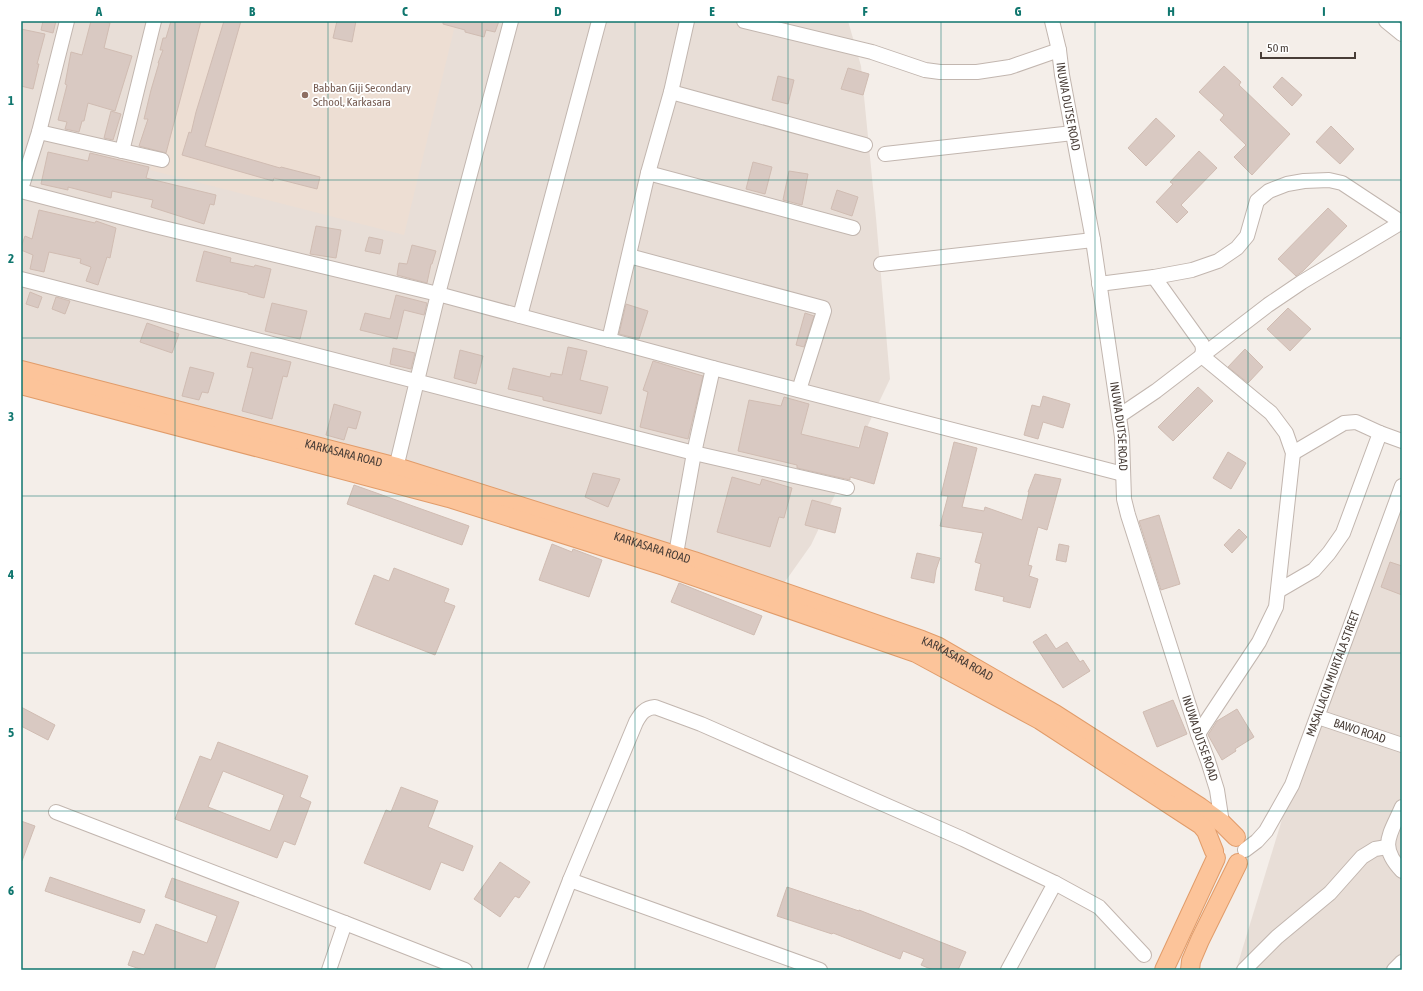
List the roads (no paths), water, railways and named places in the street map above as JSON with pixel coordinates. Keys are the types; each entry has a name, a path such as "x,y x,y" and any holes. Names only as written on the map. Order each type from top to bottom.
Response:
{"main road":[{"name":"KARKASARA ROAD","path":"21,370 395,474 456,500 675,562 936,646 1055,714 1200,807 1222,823 1239,850"},
{"name":"KARKASARA ROAD","path":"21,385 395,474"},
{"name":"KARKASARA ROAD","path":"675,562 928,659 1040,720 1201,825 1206,831 1215,854"},
{"path":"1164,970 1215,854 1215,845 1224,837 1230,836 1239,850"},
{"path":"1215,854 1219,862 1232,866 1239,850"},
{"path":"1190,970 1191,961 1239,850"}],"street":[{"path":"67,21 39,132 21,190 155,226 438,294 713,368 1123,474"},
{"path":"122,151 154,21"},
{"path":"395,474 438,294 511,21"},
{"path":"520,316 599,21"},
{"path":"609,340 648,173 671,92 687,21"},
{"path":"744,21 872,52 925,70 940,72 977,72 1010,68 1059,50"},
{"name":"INUWA DUTSE ROAD","path":"1052,21 1059,50 1062,75 1093,240 1122,437 1124,499 1217,790 1222,823"},
{"path":"1386,21 1402,34"},
{"path":"671,92 866,145"},
{"path":"39,132 162,160"},
{"path":"885,154 1073,133"},
{"path":"648,173 853,228"},
{"path":"1099,284 1154,277 1192,270 1218,261 1237,248 1247,236 1258,201 1269,191 1287,184 1304,181 1329,180 1342,183 1401,222 1302,282 1268,305 1156,391 1119,416"},
{"path":"881,264 1093,240"},
{"path":"629,256 822,308 824,311 799,390"},
{"path":"1154,277 1202,344 1202,356"},
{"path":"21,279 694,453 847,488"},
{"path":"1198,734 1259,642 1276,607 1293,453 1286,433 1271,413 1202,356"},
{"path":"675,562 694,453 713,368"},
{"path":"1293,453 1344,423 1351,422 1356,422 1402,441"},
{"path":"1278,591 1314,570 1329,553 1343,533 1380,433"},
{"name":"MASALLACIN MURTALA STREET","path":"1239,850 1262,837 1288,791 1318,716 1402,486"},
{"path":"535,970 570,880 636,722 643,711 649,707 655,707 701,724 963,839 1055,883 1100,907 1144,955"},
{"name":"BAWO ROAD","path":"1318,716 1402,745"},
{"path":"1401,869 1390,855 1387,848 1388,841 1402,807"},
{"path":"56,812 466,970"},
{"path":"1244,970 1277,937 1330,893 1362,857 1376,849 1387,848"},
{"path":"570,880 820,970"},
{"path":"1008,970 1055,883"},
{"path":"329,970 344,923"},
{"path":"1394,970 1402,962"}],"place":[{"name":"Babban Giji Secondary School, Karkasara","path":"305,95"}]}
